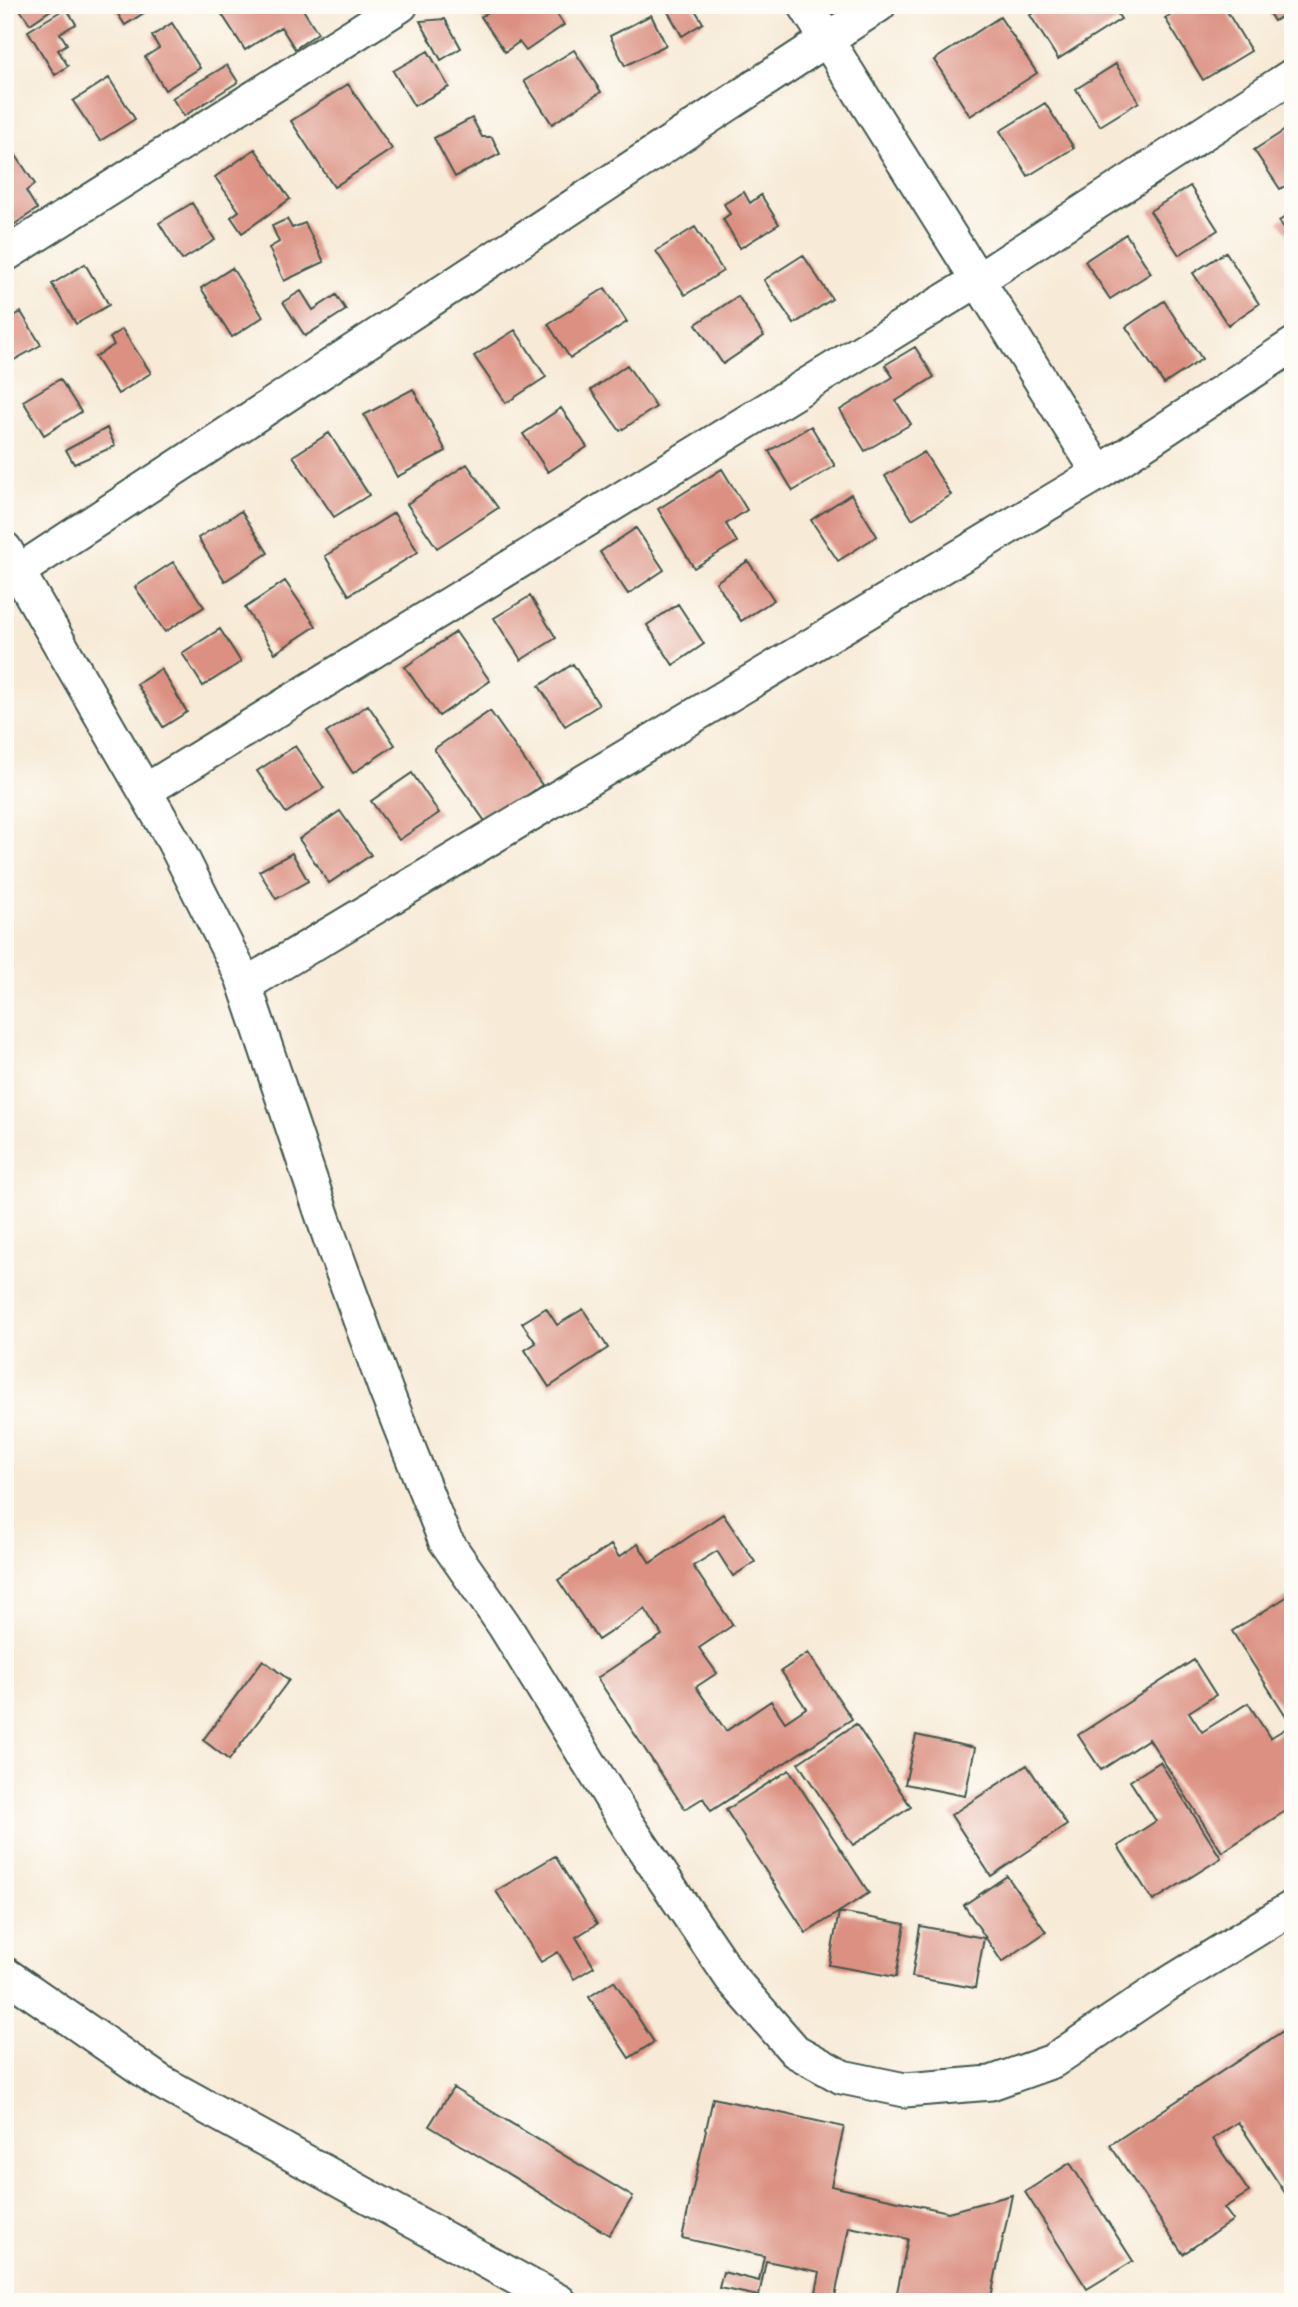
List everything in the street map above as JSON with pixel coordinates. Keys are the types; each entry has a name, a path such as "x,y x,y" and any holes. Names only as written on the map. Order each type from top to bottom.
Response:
{"street":[{"path":"5,255 401,5"},
{"path":"805,5 1099,473"},
{"path":"879,5 12,560 173,841 245,985 334,1251 444,1540 504,1625 627,1824 732,1979 795,2051 842,2077 905,2090 991,2082 1054,2061 1160,1989 1293,1907"},
{"path":"145,791 978,280 1293,75"},
{"path":"245,985 1099,473 1293,345"},
{"path":"5,1974 161,2082 560,2302"}],"building":[{"path":"23,5 58,5 30,24 19,8"},
{"path":"112,5 156,5 125,25"},
{"path":"216,5 300,5 318,33 295,49 281,27 245,50"},
{"path":"498,5 551,5 564,25 526,51 519,42 505,52 481,17"},
{"path":"664,5 692,5 703,23 682,36"},
{"path":"1046,5 1111,5 1121,19 1058,59 1030,15"},
{"path":"1186,5 1223,5 1251,51 1203,80 1165,18"},
{"path":"1264,5 1293,5 1293,9 1274,21"},
{"path":"66,8 76,24 60,33 67,44 58,50 68,66 55,75 28,31"},
{"path":"651,15 666,45 625,66 610,36"},
{"path":"1000,17 1037,73 970,116 934,60"},
{"path":"445,19 461,48 441,60 420,21"},
{"path":"172,23 200,68 165,90 145,57 159,48 152,36"},
{"path":"574,50 601,92 552,124 524,81"},
{"path":"428,51 449,87 414,106 393,71"},
{"path":"1116,64 1139,102 1100,126 1076,89"},
{"path":"227,65 238,82 184,116 172,98"},
{"path":"109,78 135,119 100,141 73,101"},
{"path":"348,84 392,149 334,187 291,121"},
{"path":"1045,103 1074,148 1028,176 1000,131"},
{"path":"472,118 482,137 492,137 500,154 455,177 434,138"},
{"path":"1293,125 1293,181 1280,189 1254,150"},
{"path":"5,139 35,184 26,191 37,209 9,228 5,223"},
{"path":"255,149 290,199 242,233 231,217 239,211 215,177"},
{"path":"1190,186 1218,230 1179,255 1150,211"},
{"path":"744,192 750,203 761,195 779,224 740,248 723,219 730,214 724,204"},
{"path":"192,203 215,240 182,260 159,223"},
{"path":"1293,212 1293,241 1279,221"},
{"path":"287,219 292,228 305,223 324,262 284,281 269,248 279,242 272,226"},
{"path":"695,227 723,271 685,295 656,251"},
{"path":"1126,234 1151,273 1110,299 1085,261"},
{"path":"1226,252 1259,304 1228,325 1193,273"},
{"path":"803,255 832,299 794,324 764,280"},
{"path":"85,264 109,305 76,324 52,284"},
{"path":"232,268 263,317 232,337 201,288"},
{"path":"605,288 627,322 570,358 548,324"},
{"path":"301,291 313,310 336,295 346,310 305,336 283,302"},
{"path":"738,296 764,336 723,364 696,324"},
{"path":"1164,301 1202,359 1164,384 1126,327"},
{"path":"21,312 41,345 5,365 5,321"},
{"path":"122,329 151,373 118,394 95,357 114,345 110,338"},
{"path":"515,330 546,377 506,403 474,356"},
{"path":"915,347 934,377 896,401 911,424 865,451 840,410 893,377 885,365"},
{"path":"627,365 656,407 620,431 591,390"},
{"path":"60,379 81,412 44,435 23,401"},
{"path":"413,389 446,451 397,477 364,415"},
{"path":"561,408 587,447 548,472 523,434"},
{"path":"811,426 835,466 793,491 769,451"},
{"path":"107,428 115,446 74,464 66,450"},
{"path":"329,433 369,495 334,517 293,456"},
{"path":"924,452 951,495 912,519 885,476"},
{"path":"467,464 498,508 437,548 407,504"},
{"path":"722,469 747,510 726,524 737,542 694,568 658,509"},
{"path":"851,494 877,536 838,561 811,520"},
{"path":"241,511 268,553 225,581 198,538"},
{"path":"394,513 418,552 349,595 325,556"},
{"path":"636,528 664,570 628,594 600,552"},
{"path":"748,561 774,600 741,621 716,582"},
{"path":"173,562 204,607 165,632 135,587"},
{"path":"285,581 316,626 275,653 245,608"},
{"path":"530,596 556,638 521,660 494,618"},
{"path":"678,604 704,644 673,665 647,625"},
{"path":"220,629 241,662 203,686 182,653"},
{"path":"456,632 490,681 439,716 405,667"},
{"path":"573,664 599,705 565,726 539,686"},
{"path":"161,669 187,712 163,727 137,684"},
{"path":"368,705 395,745 353,773 326,733"},
{"path":"490,711 542,785 487,824 434,749"},
{"path":"295,746 324,788 286,813 257,771"},
{"path":"412,773 439,813 399,840 371,801"},
{"path":"340,811 371,855 329,883 299,839"},
{"path":"292,853 308,881 276,899 259,871"},
{"path":"546,1308 557,1325 583,1309 608,1348 549,1387 525,1350 536,1343 522,1323"},
{"path":"723,1514 755,1562 733,1576 717,1551 693,1566 733,1625 699,1648 717,1673 696,1687 726,1731 771,1701 785,1722 806,1708 781,1671 808,1653 852,1719 711,1811 703,1798 685,1809 597,1678 662,1635 645,1609 598,1640 558,1580 611,1545 619,1557 638,1544 650,1563"},
{"path":"1293,1593 1293,1727 1232,1631"},
{"path":"263,1660 289,1680 229,1760 203,1740"},
{"path":"1194,1660 1216,1695 1189,1712 1202,1732 1248,1703 1270,1738 1290,1726 1293,1730 1293,1806 1222,1852 1149,1739 1101,1770 1078,1735"},
{"path":"856,1724 911,1807 853,1845 798,1763"},
{"path":"916,1735 975,1748 965,1796 905,1784"},
{"path":"1160,1762 1221,1858 1153,1901 1118,1846 1156,1821 1130,1781"},
{"path":"1027,1765 1067,1825 991,1876 951,1815"},
{"path":"789,1770 869,1893 806,1933 726,1810"},
{"path":"555,1856 597,1924 576,1937 594,1967 574,1979 558,1952 541,1962 496,1891"},
{"path":"1007,1876 1046,1932 1002,1962 964,1905"},
{"path":"839,1912 905,1924 896,1977 829,1965"},
{"path":"920,1926 984,1938 975,1988 912,1977"},
{"path":"614,1981 654,2042 629,2058 589,1997"},
{"path":"1283,2031 1293,2046 1293,2205 1238,2122 1213,2139 1249,2192 1224,2208 1233,2220 1183,2254 1110,2145"},
{"path":"453,2088 633,2197 609,2235 429,2126"},
{"path":"713,2098 844,2127 831,2186 948,2212 1012,2195 990,2302 895,2302 908,2239 849,2227 834,2302 814,2302 820,2272 766,2261 759,2296 719,2288 723,2272 759,2281 764,2256 682,2238"},
{"path":"1070,2163 1133,2261 1087,2289 1025,2192"}]}
